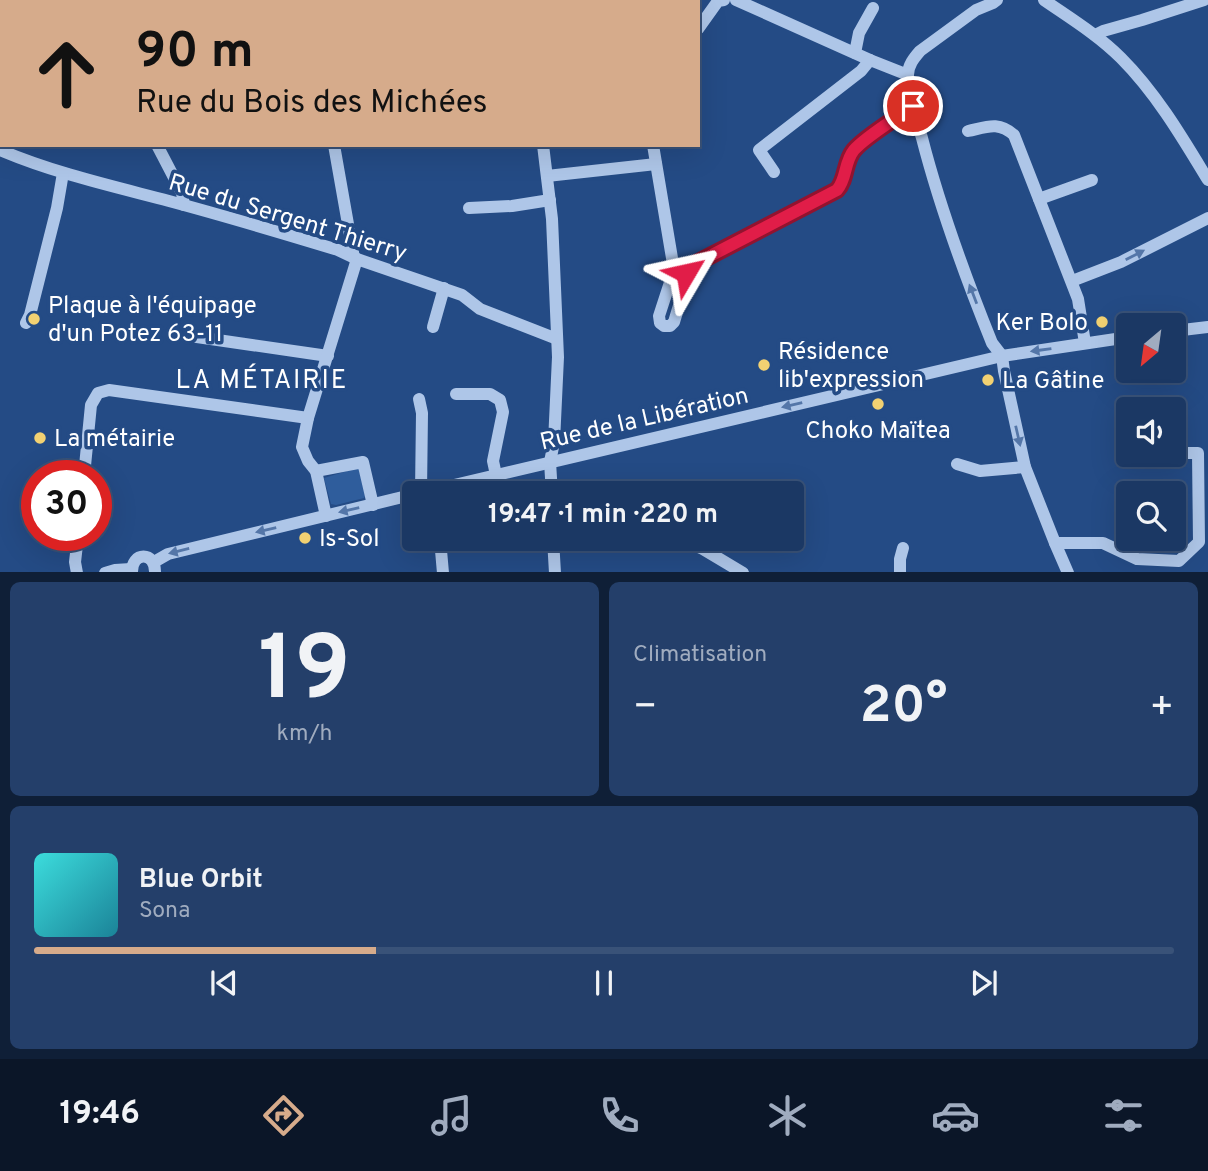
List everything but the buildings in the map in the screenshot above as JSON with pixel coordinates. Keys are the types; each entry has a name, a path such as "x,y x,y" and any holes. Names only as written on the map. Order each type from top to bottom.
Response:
{"street":[{"path":"700,26 718,1 724,0"},
{"path":"736,0 908,75"},
{"path":"997,0 976,10 920,51 912,60 908,75 913,106 931,173 953,240 992,343 1002,356 1025,467 1068,572"},
{"path":"1043,1 1095,36 1118,55 1145,84 1208,180"},
{"path":"1095,36 1195,1"},
{"path":"855,53 859,33 873,8"},
{"path":"774,172 759,150 861,71 870,60"},
{"path":"653,147 678,270 837,190 843,183 845,169 853,151 913,106"},
{"path":"968,131 996,125 1006,128 1014,135 1072,281 1078,299 1085,343"},
{"path":"158,147 182,193 184,205"},
{"path":"326,516 316,471 302,447 308,418 356,258 334,147"},
{"path":"543,147 552,219 558,358 554,442 550,462 551,481"},
{"name":"Rue du Sergent Thierry","path":"0,150 24,161 63,173 338,250 462,295 480,309 557,339"},
{"path":"547,176 656,164"},
{"path":"26,323 57,208 63,173"},
{"path":"1040,199 1092,180"},
{"path":"469,208 512,206 550,200"},
{"path":"1072,281 1121,262 1208,218"},
{"path":"433,327 444,288"},
{"path":"1186,330 1208,327"},
{"path":"190,336 328,356"},
{"name":"Rue de la Libération","path":"472,481 1002,356 1116,339"},
{"path":"86,460 91,405 98,393 109,390 308,418"},
{"path":"456,394 490,394 500,400 503,412 493,461 495,475"},
{"path":"418,481 422,413 419,399"},
{"path":"1055,543 1102,543 1137,559 1179,561 1199,542 1198,453 1186,453"},
{"path":"316,471 363,462 373,505"},
{"path":"957,464 980,471 1025,467"},
{"name":"Rue de la Libération","path":"131,571 133,562 139,557 148,557 154,567 168,554 402,497"},
{"path":"900,572 903,548"},
{"path":"76,551 77,572"},
{"path":"441,551 443,572"},
{"path":"554,551 555,572"},
{"path":"706,551 743,572"},
{"path":"105,572 131,571"}],"shaded area":[{"path":"357,468 364,498 331,504 324,478"}],"place":[{"name":"Plaque à l'équipage d'un Potez 63-11","path":"34,319"},
{"name":"Ker Bolo","path":"1102,322"},
{"name":"Résidence lib'expression","path":"764,365"},
{"name":"La Gâtine","path":"988,380"},
{"name":"Choko Maïtea","path":"878,404"},
{"name":"La métairie","path":"40,438"},
{"name":"Is-Sol","path":"305,538"}],"district":[{"name":"LA MÉTAIRIE","path":"262,379"}],"route":[{"path":"686,273 683,270 837,190 843,183 845,169 853,151 913,106"}]}
